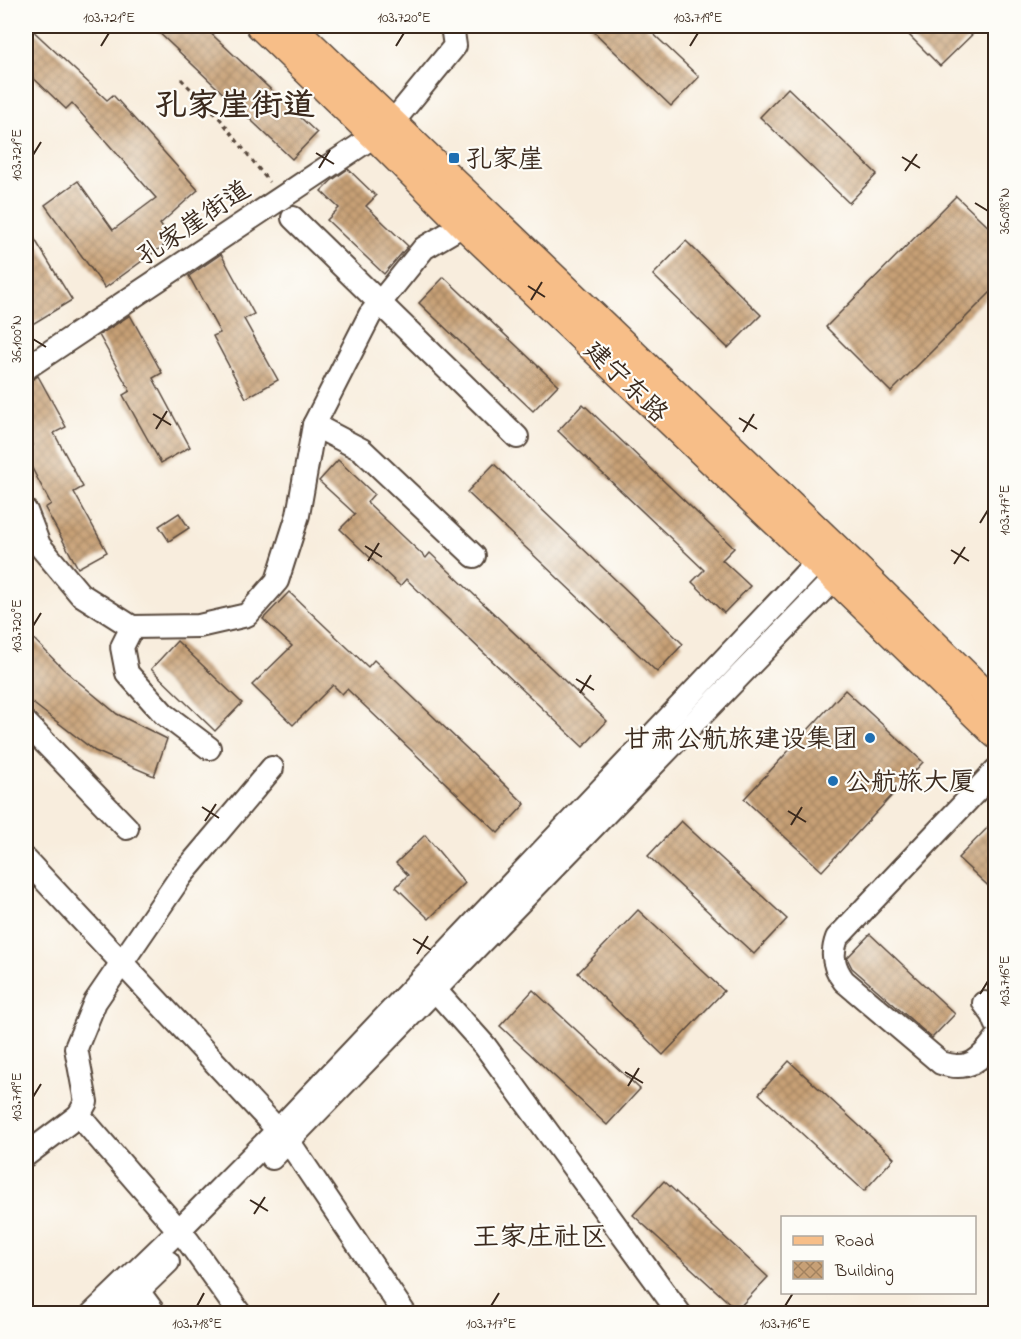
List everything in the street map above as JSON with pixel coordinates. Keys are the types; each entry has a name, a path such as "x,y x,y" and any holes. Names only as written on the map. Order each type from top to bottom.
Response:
{"main road":[{"name":"建宁东路","path":"260,26 383,129 834,561 996,735"},
{"name":"建宁东路","path":"292,26 383,129 463,225 834,561 996,704"}],"street":[{"name":"孔家崖街道","path":"26,368 383,129 455,46 452,26"},
{"path":"293,219 518,437"},
{"path":"26,511 39,545 80,594 132,627 199,626 247,615 277,581 298,515 314,425 370,315 424,248 463,225"},
{"path":"314,425 362,450 474,556"},
{"path":"92,1314 184,1236 435,990 834,561"},
{"path":"284,1136 834,561"},
{"path":"132,627 122,647 127,673 164,714 210,748"},
{"path":"26,723 127,828"},
{"path":"27,1152 79,1115 86,1102 76,1048 95,1002 181,876 272,768"},
{"path":"996,770 837,938 833,956 834,966 844,981 941,1062 950,1066 969,1065 982,1057 996,1039"},
{"path":"26,860 284,1136 405,1314"},
{"path":"435,990 485,1046 680,1314"},
{"path":"79,1115 184,1236 240,1314"},
{"path":"119,1314 184,1236"},
{"path":"138,1291 155,1314"}],"path":[{"path":"181,80 221,120 281,197"}],"building":[{"path":"26,26 107,100 113,95 198,190 160,224 171,240 105,288 45,205 78,181 113,230 156,198 72,103 66,109 26,71"},
{"path":"152,26 203,26 317,133 292,159"},
{"path":"588,26 645,26 699,77 671,106"},
{"path":"900,26 981,26 940,66"},
{"path":"788,88 877,174 849,203 760,117"},
{"path":"348,169 376,196 366,206 408,246 384,274 327,220 339,208 321,191"},
{"path":"956,196 996,234 996,287 891,392 826,327"},
{"path":"26,225 72,300 26,328 26,293 31,289 26,280"},
{"path":"686,241 761,315 728,348 653,275"},
{"path":"221,254 254,314 244,319 278,380 246,398 213,336 220,333 189,276"},
{"path":"444,277 558,385 533,411 419,303"},
{"path":"130,315 162,373 153,378 190,447 161,463 123,395 130,391 99,335"},
{"path":"38,376 66,427 54,433 83,487 74,492 107,552 78,568 45,508 51,504 26,457 26,449 33,445 26,432 26,381"},
{"path":"583,404 734,548 722,560 750,586 724,613 692,582 704,570 558,431"},
{"path":"338,460 374,494 367,502 426,558 430,553 607,721 583,747 406,579 400,586 340,529 355,514 319,481"},
{"path":"494,464 683,644 657,672 467,492"},
{"path":"179,513 189,528 169,541 159,526"},
{"path":"289,592 368,667 374,660 525,804 498,833 347,689 342,694 333,685 293,725 252,685 292,646 263,619"},
{"path":"26,631 63,669 117,714 167,739 154,776 95,751 26,698"},
{"path":"177,641 242,703 215,731 151,669"},
{"name":"公航旅大厦","path":"845,690 923,762 822,871 744,799"},
{"path":"996,819 996,893 958,858"},
{"path":"681,821 787,919 754,954 648,856"},
{"path":"425,835 465,883 429,919 396,887 408,875 396,863"},
{"path":"638,910 724,991 663,1055 578,973"},
{"path":"870,934 955,1014 932,1038 852,968 847,958"},
{"path":"533,990 640,1089 607,1125 500,1026"},
{"path":"789,1061 894,1158 864,1191 759,1094"},
{"path":"664,1181 768,1277 737,1310 633,1215"}],"place":[{"name":"孔家崖","path":"454,158"},
{"name":"甘肃公航旅建设集团","path":"870,738"},
{"name":"公航旅大厦","path":"833,781"}],"district":[{"name":"孔家崖街道","path":"235,104"},
{"name":"王家庄社区","path":"540,1236"}]}
